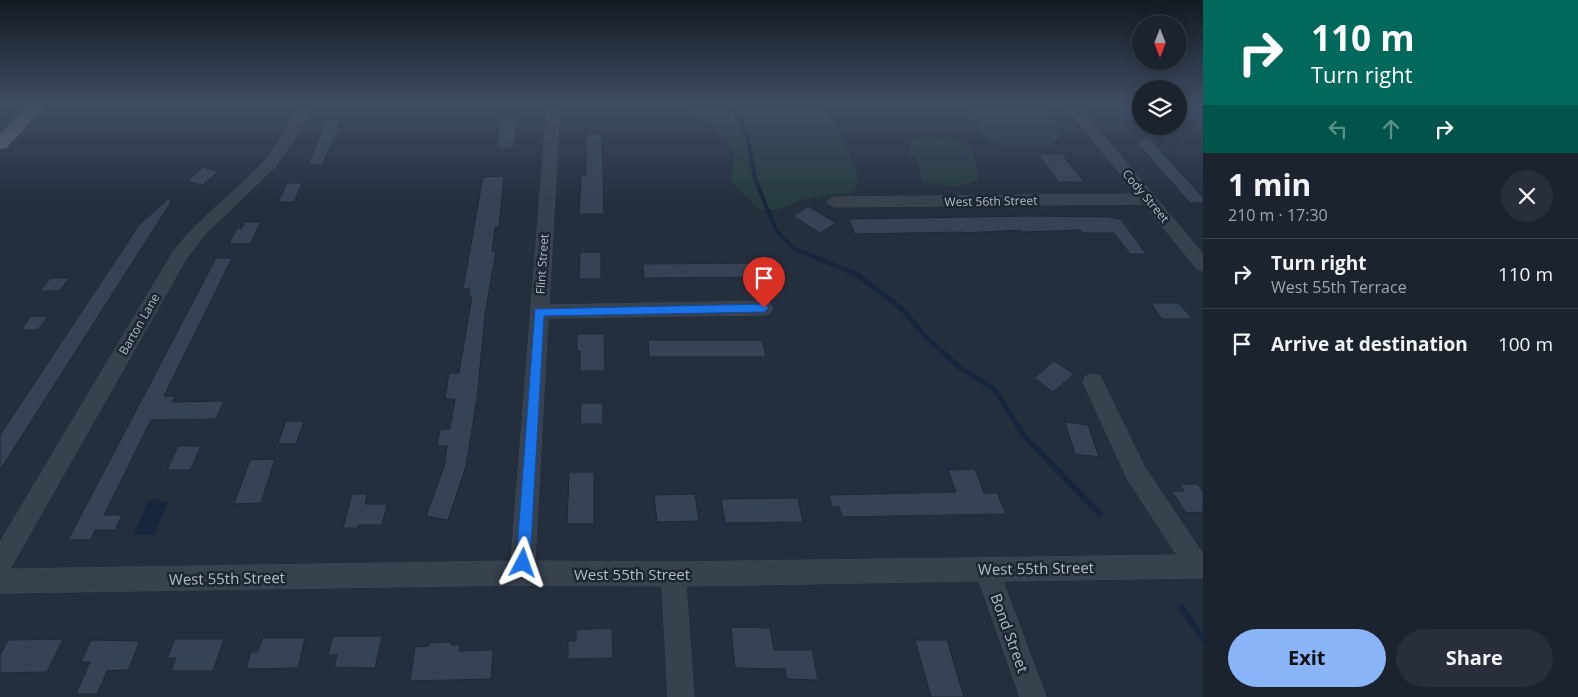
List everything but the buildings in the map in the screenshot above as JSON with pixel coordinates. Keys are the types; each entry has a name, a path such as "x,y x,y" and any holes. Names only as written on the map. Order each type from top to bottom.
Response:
{"street":[{"name":"Barton Lane","path":"0,564 183,249 211,216 271,162 285,138"},
{"name":"Flint Street","path":"522,573 552,138"},
{"name":"Cody Street","path":"1098,138 1203,265"},
{"name":"West 56th Street","path":"834,202 1148,199"},
{"path":"539,312 764,308"},
{"path":"1093,382 1136,473 1199,566"},
{"name":"West 55th Street","path":"0,581 1199,566"},
{"name":"Bond Street","path":"986,568 1033,697"},
{"path":"673,574 681,697"}],"green space":[{"path":"724,138 841,138 848,149 859,181 853,193 804,199 780,209 759,210 731,181 734,156"},
{"path":"910,138 950,139 966,145 975,158 978,181 955,186 923,182 916,158 910,154"},
{"path":"987,138 1058,138 1052,145 1001,145 989,141"}],"water":[{"path":"161,498 161,502 168,502 154,535 133,535 148,501"}],"waterway":[{"path":"747,138 755,179 776,230 793,248 818,258"},
{"path":"815,257 858,275 903,310 926,337 959,367 995,390 1024,436 1039,451"},
{"path":"1039,451 1100,514"},
{"path":"1182,608 1203,639"}],"route":[{"path":"523,563 539,312 764,308"}]}
